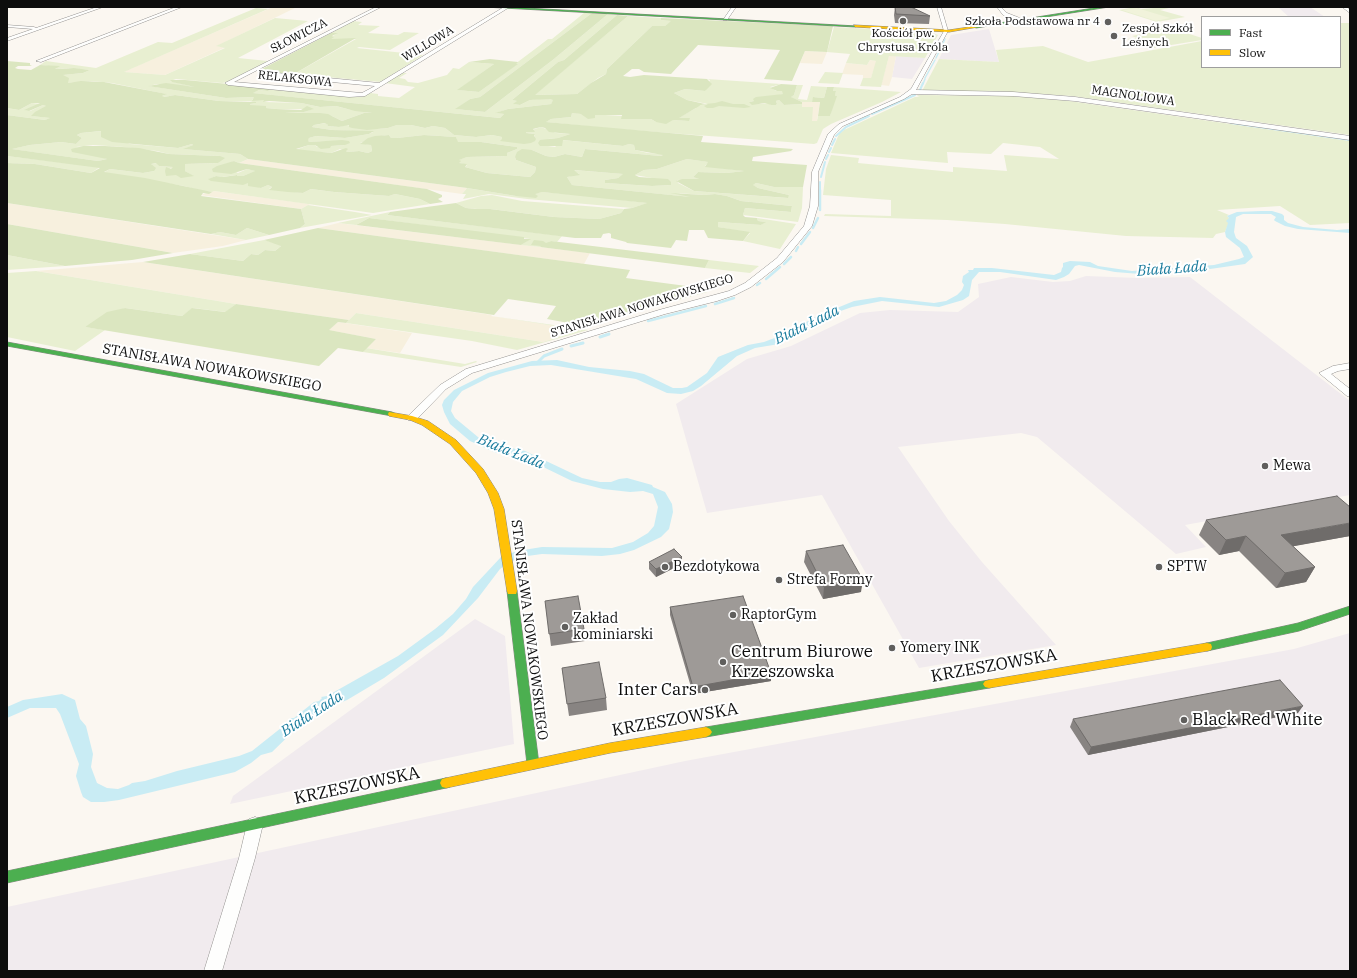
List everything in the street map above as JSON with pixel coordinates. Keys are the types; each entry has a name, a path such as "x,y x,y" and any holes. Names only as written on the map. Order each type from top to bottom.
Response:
{"street":[{"path":"7,40 101,7"},
{"path":"39,61 180,7"},
{"name":"SŁOWICZA","path":"228,83 379,7"},
{"path":"486,7 946,31 1107,7"},
{"path":"725,19 734,7"},
{"path":"912,92 946,31 938,7"},
{"path":"999,7 1005,14 1023,20"},
{"path":"1344,7 1350,12"},
{"name":"WILLOWA","path":"360,95 369,93 506,8"},
{"path":"7,26 39,29"},
{"path":"277,75 380,85"},
{"name":"RELAKSOWA","path":"228,83 360,95"},
{"name":"MAGNOLIOWA","path":"912,92 1021,95 1075,99 1350,138"},
{"name":"STANISŁAWA NOWAKOWSKIEGO","path":"412,418 443,387 453,379 469,371 662,312 714,299 732,293 748,285 780,260 808,226 814,206 815,172 831,134 841,125 912,92"},
{"name":"STANISŁAWA NOWAKOWSKIEGO","path":"7,344 412,418 425,423 453,442 480,472 493,493 499,509 510,572 532,764"},
{"path":"1350,366 1336,368 1324,374 1350,394"},
{"name":"KRZESZOWSKA","path":"7,877 532,764 688,734 1224,644 1287,630 1350,610"},
{"path":"213,971 248,858 255,824"}],"shaded area":[{"path":"273,7 297,7 217,46 226,47 165,75 123,72"},
{"path":"1278,7 1310,7 1324,16 1288,16"},
{"path":"989,29 999,62 939,59 951,35"},
{"path":"805,51 827,52 822,64 800,63"},
{"path":"889,56 896,56 892,77 889,86 881,85"},
{"path":"896,56 925,58 912,79 892,77"},
{"path":"870,60 877,61 871,78 863,78 863,75 842,74 846,63 867,65"},
{"path":"802,102 820,102 817,121 811,121 802,107"},
{"path":"248,159 467,188 462,194 239,163"},
{"path":"214,191 310,204 301,209 200,195"},
{"path":"7,203 246,240 223,246 173,253 7,224"},
{"path":"338,223 590,253 584,264 318,228"},
{"path":"143,262 582,330 543,342 356,313 349,320 236,304 36,271"},
{"path":"1086,276 1138,278 1190,277 1350,401 1350,495 1185,525 1206,547 1176,554 1037,437 1021,433 898,447 949,521 982,562 1056,645 919,668 822,495 707,513 676,404 747,359 791,346 860,313 890,310 958,312 979,297 978,284 1011,277 1053,282 1070,281"},
{"path":"338,322 412,333 400,353 366,348 376,339 328,330"},
{"path":"475,619 505,636 514,744 230,804 233,796"},
{"path":"1350,633 1350,971 7,971 7,907 685,761 1294,649"}],"green space":[{"path":"1136,7 1141,9 1167,7 1169,8 1160,10 1185,17 1157,22 1119,10"},
{"path":"256,8 268,9 124,72 165,75 225,48 216,46 275,18 308,21 238,58 268,61 228,82 222,83 176,79 170,81 196,87 157,84 149,86 226,98 255,97 252,100 265,100 264,102 301,103 320,107 336,106 347,109 373,112 364,113 342,121 332,116 310,113 285,113 304,112 313,109 266,108 266,106 250,106 250,104 256,103 250,101 219,101 175,95 161,97 166,94 112,83 92,81 68,83 62,75 83,73 90,70 69,68 57,69 40,65 46,61 96,68 158,42 172,43"},
{"path":"1136,8 1170,18 1156,21 1122,10"},
{"path":"584,13 592,13 480,97 470,99 456,109 485,112 554,59 608,14 617,15 564,60 558,62 512,100 518,101 514,104 520,105 530,100 548,98 554,99 551,104 508,109 496,113 504,114 500,118 252,93 259,90 268,91 272,88 350,97 362,97 370,93 378,94 378,96 399,98 415,87 385,83 402,73 407,73 399,78 405,79 408,82 418,83 447,75 453,68 459,69 469,62 494,64 458,90 479,92 548,39 552,39"},
{"path":"592,13 608,14 554,59 485,112 455,109 470,99 480,97"},
{"path":"617,15 628,16 535,95 577,94 606,74 607,69 652,26 665,26 671,21 661,20 661,18 833,26 827,52 805,51 792,81 764,79 780,50 698,45 671,74 644,72 639,69 632,69 623,76 630,77 644,75 707,79 712,84 705,91 685,89 674,93 687,100 705,104 722,101 733,104 744,104 751,107 744,108 719,106 707,108 704,106 708,104 701,105 679,118 690,118 689,121 673,120 666,124 656,122 651,119 621,119 622,115 595,115 595,118 588,119 581,114 572,113 571,117 551,119 546,122 703,136 701,142 793,149 791,151 753,157 752,161 807,165 803,187 774,187 756,183 753,185 758,188 789,195 788,198 694,191 676,181 682,179 699,179 693,177 698,172 727,173 744,171 705,167 708,162 687,159 657,169 644,170 635,175 639,177 668,179 671,182 671,185 652,186 605,183 605,180 618,178 623,174 574,170 580,175 567,177 572,185 691,197 670,193 705,195 715,194 741,201 792,206 791,212 745,208 743,215 745,217 757,218 758,221 766,222 761,225 718,222 718,227 750,232 743,241 708,238 704,230 689,230 687,241 676,240 671,248 627,243 611,238 611,234 609,233 603,234 601,238 575,238 387,215 390,212 456,203 466,208 490,209 554,217 599,219 621,213 624,209 647,203 542,192 535,194 538,196 536,198 516,196 467,188 248,159 240,154 183,149 193,145 192,144 178,148 112,142 101,137 101,131 81,133 77,135 82,138 76,144 61,142 30,145 12,149 98,161 107,159 72,152 71,149 83,146 105,146 139,148 169,154 220,156 225,158 218,163 185,164 185,171 194,176 181,178 176,175 166,176 166,167 171,169 173,167 159,166 156,163 151,164 156,168 154,171 143,173 110,169 104,172 145,178 212,192 209,194 203,193 201,196 301,209 305,224 300,228 269,235 247,228 236,235 220,232 211,234 7,203 7,163 35,164 91,173 100,168 7,156 7,115 45,120 50,118 31,116 46,106 43,105 29,111 24,110 40,103 32,103 19,110 7,108 7,61 30,63 32,66 18,66 15,68 18,69 31,70 40,65 60,66 55,69 74,68 90,70 83,73 63,75 69,78 68,83 81,81 104,82 167,94 162,96 164,97 175,95 219,101 256,102 250,105 266,106 266,108 276,109 301,110 307,106 314,109 304,112 285,113 328,114 342,121 364,113 372,113 355,111 336,106 320,107 301,103 263,102 264,100 252,101 254,97 226,98 148,86 166,83 195,87 172,82 170,80 185,80 272,88 268,91 259,90 253,93 500,118 504,114 495,113 508,109 551,104 553,100 551,99 530,100 520,105 513,104 517,101 512,100 558,62 564,60","holes":["325,123 328,125 327,126 339,127 349,125 349,127 352,128 367,130 388,128 397,125 411,125 425,128 433,126 445,128 454,135 476,137 492,135 502,137 500,141 524,144 531,143 536,139 534,136 535,134 526,132 535,132 533,129 541,127 545,128 549,132 570,134 558,138 540,140 538,143 540,146 562,146 563,140 623,146 629,144 634,145 635,150 663,155 660,156 585,149 582,157 565,154 554,157 546,156 532,150 522,149 517,152 515,157 516,160 536,167 535,172 530,177 487,173 465,167 467,164 459,163 461,161 459,160 467,157 507,156 507,153 517,149 517,147 481,142 458,142 456,137 424,135 391,138 389,135 375,136 368,138 360,144 371,145 372,151 368,153 359,151 347,152 346,151 348,149 346,148 331,153 296,149 309,145 315,145 321,149 350,143 349,141 342,140 309,142 309,138 316,136 345,138 369,134 374,131 332,130 312,127 314,125"]},
{"path":"628,16 661,18 661,20 672,21 665,26 652,26 607,69 606,74 598,78 577,94 534,95"},
{"path":"353,21 362,22 358,25 380,26 368,33 398,35 404,32 419,33 390,50 357,48 423,55 381,82 294,74 356,39 330,39 337,33 331,33"},
{"path":"1341,23 1350,23 1350,135 1072,96 1008,92 922,91 939,59 999,62 996,50 1043,46 1088,62 1201,41 1201,68 1341,68"},
{"path":"1164,26 1201,38 1201,40 1153,48 1127,39 1137,38 1132,36 1146,33 1138,30"},
{"path":"834,27 930,32 938,35 925,58 889,56 881,87 860,86 863,78 871,78 876,61 870,60 867,65 846,63 850,54 827,52"},
{"path":"331,33 338,33 332,36 334,37 331,39 356,38 294,74 258,71"},
{"path":"490,59 518,62 516,64 518,64 479,92 457,90 494,64 469,62"},
{"path":"825,72 843,73 839,84 818,83"},
{"path":"707,79 781,84 770,87 776,91 783,91 783,94 749,102 776,105 776,101 779,100 784,105 802,104 802,107 813,107 812,121 817,121 818,116 830,116 836,91 833,91 834,87 901,92 831,124 823,129 817,143 814,144 545,122 551,119 571,117 572,113 622,116 622,119 651,119 656,122 673,120 689,121 678,118 696,108 696,106 708,104 687,100 674,93 685,89 705,91 710,80"},
{"path":"781,84 797,85 794,95 791,97 802,102 802,104 784,105 779,100 776,101 776,105 765,103 752,105 749,102 754,101 753,99 756,97 783,94 782,91 777,91 770,88"},
{"path":"797,85 803,85 798,99 807,100 811,86 827,87 824,98 814,97 812,102 802,102 790,97 794,95"},
{"path":"827,87 834,87 833,91 836,91 835,96 837,96 830,116 818,116 820,102 812,102 813,97 824,98"},
{"path":"917,96 1014,96 1069,101 1350,141 1350,223 1310,225 1280,206 1217,210 1229,215 1227,216 1229,218 1228,225 1225,232 1216,234 1213,238 1126,236 947,220 824,216 825,214 891,216 891,200 823,195 826,169 831,155 859,158 858,163 953,172 953,167 1007,171 1004,155 1059,159 1040,147 1003,143 991,154 947,152 948,163 831,153 839,134 844,130 915,97 920,97"},
{"path":"32,103 41,104 25,110 30,111 43,105 47,106 32,116 51,118 45,120 7,115 7,108 19,110"},
{"path":"326,123 328,125 327,126 339,127 346,125 377,129 397,125 411,125 425,128 433,126 445,128 454,135 476,137 492,135 502,137 503,139 534,137 535,134 526,132 541,127 556,133 570,134 558,138 548,139 548,146 555,147 562,140 623,146 629,144 634,145 635,150 664,154 660,156 585,149 582,157 565,154 554,157 546,156 532,150 515,157 516,160 536,167 535,172 530,177 487,173 465,167 467,165 459,163 458,160 467,157 507,156 507,153 517,149 517,147 481,142 457,142 456,137 424,135 391,138 389,135 385,135 360,143 371,145 372,151 368,153 359,151 347,152 340,149 331,153 295,150 309,145 315,145 317,147 345,145 331,141 309,142 307,140 316,136 345,138 373,132 332,130 312,127 314,125"},
{"path":"102,131 130,144 178,148 192,144 193,145 184,149 240,154 248,159 239,163 234,161 226,165 221,165 238,173 247,169 256,171 243,176 216,176 209,179 248,183 261,188 268,185 272,187 269,189 303,193 311,189 389,196 395,194 420,199 430,204 373,213 214,191 202,191 184,186 103,173 110,169 143,173 154,171 151,164 157,163 159,166 173,167 173,169 170,168 176,175 193,176 185,171 185,164 218,163 220,156 169,154 124,147 93,145 76,147 107,159 98,161 11,149 30,145 61,142 76,144 82,138 77,135 81,133"},
{"path":"7,156 100,167 91,173 35,164 7,163"},
{"path":"687,159 709,162 705,166 745,171 727,173 698,172 693,177 700,179 677,180 678,183 694,191 787,198 789,195 758,188 752,185 756,183 774,187 803,187 802,208 798,222 743,215 745,208 791,212 792,206 741,201 715,194 705,195 676,193 700,198 572,185 567,177 579,174 573,170 624,174 618,178 605,180 605,183 652,186 671,185 652,178 635,175 644,170 657,169"},
{"path":"234,161 239,163 427,189 442,195 442,197 438,199 443,202 430,204 420,199 395,194 389,196 311,189 303,193 288,192 269,190 272,187 268,185 261,188 248,186 248,183 243,185 211,181 208,179 216,176 243,176 255,171 247,169 231,174 213,172 212,169 217,166"},
{"path":"467,188 516,196 542,192 648,203 632,208 527,199 489,194 463,199 466,194 462,194"},
{"path":"492,195 522,201 624,209 621,213 599,219 554,217 490,209 466,208 456,203 481,196"},
{"path":"308,205 372,215 300,228 305,224 301,209"},
{"path":"390,212 387,215 562,236 557,242 551,241 540,247 521,245 530,239 369,218 356,225 338,223"},
{"path":"369,218 531,239 521,245 356,225"},
{"path":"757,218 796,224 780,249 743,241 750,233 718,227 718,222 761,225 765,222 758,221"},
{"path":"7,224 173,253 132,260 65,266 7,255"},
{"path":"247,228 269,235 246,240 211,234 220,232 236,235"},
{"path":"318,228 630,270 626,278 709,289 707,292 623,315 590,327 547,319 556,306 508,299 494,315 143,262 190,254 243,261 251,254 258,255 265,250 275,251 281,246 264,240"},
{"path":"264,240 282,245 275,251 265,250 258,255 251,254 243,261 190,254"},
{"path":"534,240 543,241 546,243 551,241 709,260 705,268 540,247 541,246 531,245"},
{"path":"7,255 65,266 7,270"},
{"path":"709,260 759,266 750,273 705,268"},
{"path":"36,271 236,304 226,312 193,308 182,316 125,308 85,327 105,330 75,351 7,337 7,273"},
{"path":"236,304 349,320 346,323 338,322 329,330 376,339 363,352 338,348 319,366 85,327 107,312 125,308 182,316 192,308 225,312"},
{"path":"356,313 543,342 581,330 491,316 588,330 517,350 472,341 346,323"},
{"path":"366,348 465,364 477,362 461,367 363,352"}],"water":[{"name":"Biała Łada","path":"1272,211 1282,214 1284,216 1284,220 1288,223 1303,227 1337,230 1350,229 1350,233 1298,229 1285,226 1275,221 1274,220 1276,217 1271,214 1243,214 1236,217 1234,232 1236,238 1247,246 1253,257 1245,264 1210,269 1140,274 1115,272 1079,265 1075,266 1069,274 1056,280 1000,272 979,272 972,280 969,296 963,300 939,307 882,301 852,307 835,313 806,331 779,344 755,348 737,356 701,386 693,391 681,394 667,393 636,379 551,365 530,366 506,372 490,377 462,391 453,402 451,411 455,418 484,442 525,451 582,478 600,482 611,482 627,478 652,485 653,487 665,492 672,504 673,512 669,529 661,537 634,550 620,554 602,556 542,554 520,557 507,564 500,569 478,598 443,635 384,678 347,700 318,712 303,722 272,752 261,755 251,763 235,772 119,800 91,802 83,797 81,792 76,776 79,764 60,714 56,708 30,708 7,718 7,707 23,700 62,694 75,700 80,719 86,726 93,754 91,767 97,783 107,788 118,789 132,783 145,781 177,771 239,756 252,751 291,720 290,718 294,718 314,702 319,701 322,698 321,697 327,696 398,656 435,629 453,614 466,599 473,587 501,557 517,551 542,547 612,548 633,542 648,533 654,526 658,507 653,494 643,491 630,492 603,489 572,481 535,463 494,452 470,441 450,424 442,405 444,400 454,390 488,373 532,361 557,360 589,367 630,371 644,374 673,388 687,387 707,373 718,357 748,345 764,342 785,334 815,317 854,301 880,297 934,303 946,301 957,295 962,290 964,285 962,282 963,276 969,272 968,270 973,270 974,268 992,268 1054,275 1061,272 1063,263 1070,261 1090,262 1098,266 1132,271 1214,265 1239,259 1244,257 1240,248 1226,237 1225,232 1228,223 1226,221 1229,218 1227,216 1237,212"}],"building":[{"path":"895,7 911,7 930,16 896,14"},
{"path":"1337,496 1350,507 1350,523 1281,535 1315,567 1285,573 1246,536 1226,540 1206,520"},
{"path":"843,545 863,580 824,587 806,551"},
{"path":"674,549 682,557 656,569 649,562"},
{"name":"Zakład kominiarski","path":"578,596 584,629 549,634 545,601"},
{"name":"Centrum Biurowe Krzeszowska","path":"743,596 771,673 693,687 670,607"},
{"path":"599,662 606,698 567,704 562,668"},
{"name":"Black Red White","path":"1280,680 1303,706 1091,747 1073,719"}],"waterway":[{"path":"936,58 945,39"},
{"path":"925,78 935,60"},
{"path":"923,84 925,79"},
{"path":"920,90 923,83"},
{"path":"872,114 915,95"},
{"path":"836,136 846,127 869,116"},
{"path":"1231,123 1350,140"},
{"path":"832,145 835,139"},
{"path":"829,152 831,148"},
{"path":"826,159 828,155"},
{"path":"821,177 825,162"},
{"path":"820,182 820,210"},
{"path":"813,228 818,218"},
{"path":"801,244 810,232"},
{"path":"796,251 798,247"},
{"path":"784,264 791,257"},
{"path":"766,279 780,267"},
{"path":"715,304 734,298"},
{"path":"648,321 706,306"},
{"path":"600,337 609,334"},
{"path":"571,346 583,343"},
{"path":"537,363 544,356 562,349"}],"traffic: fast":[{"path":"486,7 855,26"},
{"path":"976,27 1107,7"},
{"path":"7,344 392,414"},
{"path":"512,591 533,764"},
{"path":"1207,647 1299,627 1350,610"},
{"path":"706,732 989,684"},
{"path":"7,877 446,783"}],"traffic: slow":[{"path":"855,26 949,31 976,27"},
{"path":"392,414 412,418 425,423 453,442 480,471 493,493 499,509 512,591"},
{"path":"989,684 1207,647"},
{"path":"446,783 610,748 706,732"}],"place":[{"name":"Kościół pw. Chrystusa Króla","path":"903,21"},
{"name":"Szkoła Podstawowa nr 4","path":"1108,22"},
{"name":"Zespół Szkół Leśnych","path":"1114,36"},
{"name":"Mewa","path":"1265,466"},
{"name":"Bezdotykowa","path":"665,567"},
{"name":"SPTW","path":"1159,567"},
{"name":"Strefa Formy","path":"779,580"},
{"name":"RaptorGym","path":"733,615"},
{"name":"Zakład kominiarski","path":"565,627"},
{"name":"Yomery INK","path":"892,648"},
{"name":"Centrum Biurowe Krzeszowska","path":"723,662"},
{"name":"Inter Cars","path":"705,690"},
{"name":"Black Red White","path":"1184,720"}]}
